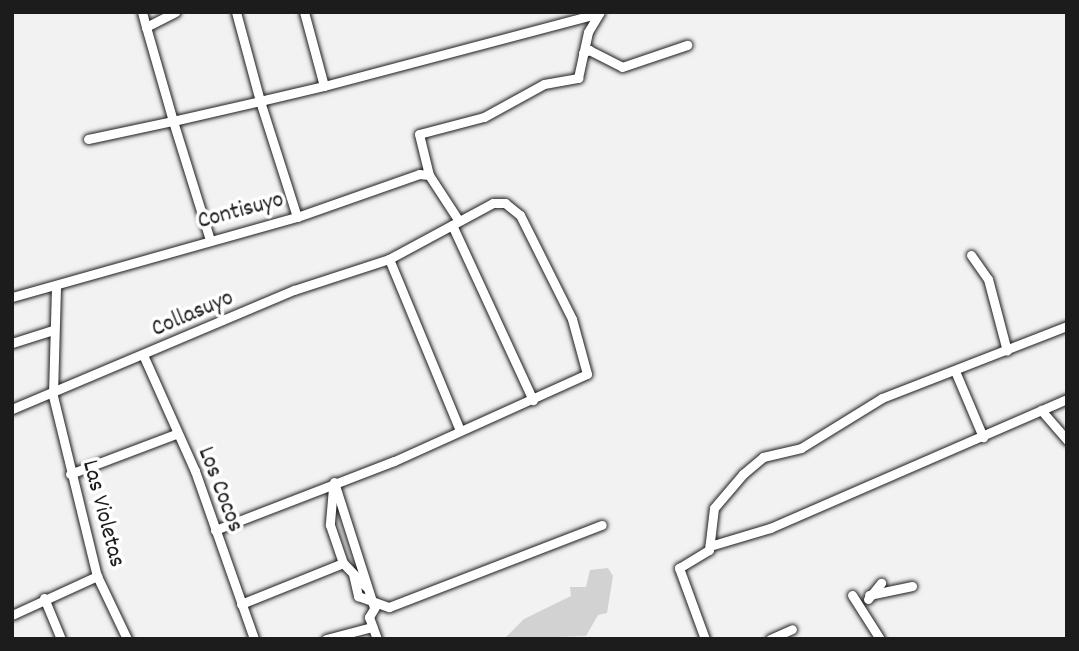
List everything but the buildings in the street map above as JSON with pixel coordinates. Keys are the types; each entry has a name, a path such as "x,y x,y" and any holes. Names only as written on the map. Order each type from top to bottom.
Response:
{"street":[{"path":"142,12 210,240"},
{"path":"146,27 175,12"},
{"path":"236,12 260,101 297,216"},
{"path":"304,12 324,86"},
{"path":"88,139 324,86 598,13"},
{"path":"215,530 533,400 454,222 429,175 419,134 484,117 544,84 578,78 583,54 598,13"},
{"path":"583,54 589,50 622,67 687,45"},
{"name":"Contisuyo","path":"12,297 55,288 429,175"},
{"name":"Collasuyo","path":"12,409 53,396 294,290 389,259 454,222 505,202 520,215 572,319 587,373 533,400"},
{"path":"971,255 993,292 1007,351"},
{"path":"389,259 460,430"},
{"name":"Las Violetas","path":"55,288 53,396 97,576 127,639"},
{"path":"710,546 714,508 763,457 801,448 882,398 1067,326"},
{"path":"12,343 54,330"},
{"name":"Los Cocos","path":"144,357 215,530 254,639"},
{"path":"955,371 983,437"},
{"path":"705,639 679,568 710,546 770,528 1067,400"},
{"path":"1041,410 1067,440"},
{"path":"70,474 176,434"},
{"path":"334,482 330,525 343,563 366,587"},
{"path":"334,482 374,607 372,627 377,639"},
{"path":"353,574 358,596 374,607 409,601 602,525"},
{"path":"240,604 343,563"},
{"path":"12,615 44,598 97,576"},
{"path":"866,608 869,595 881,583"},
{"path":"869,595 912,586"},
{"path":"852,595 866,608 880,639"},
{"path":"44,598 61,639"},
{"path":"326,639 372,627"},
{"path":"770,639 792,629"}],"shaded area":[{"path":"608,568 613,576 607,613 598,615 586,636 504,639 524,619 571,596 570,587 586,587 590,570"}]}
